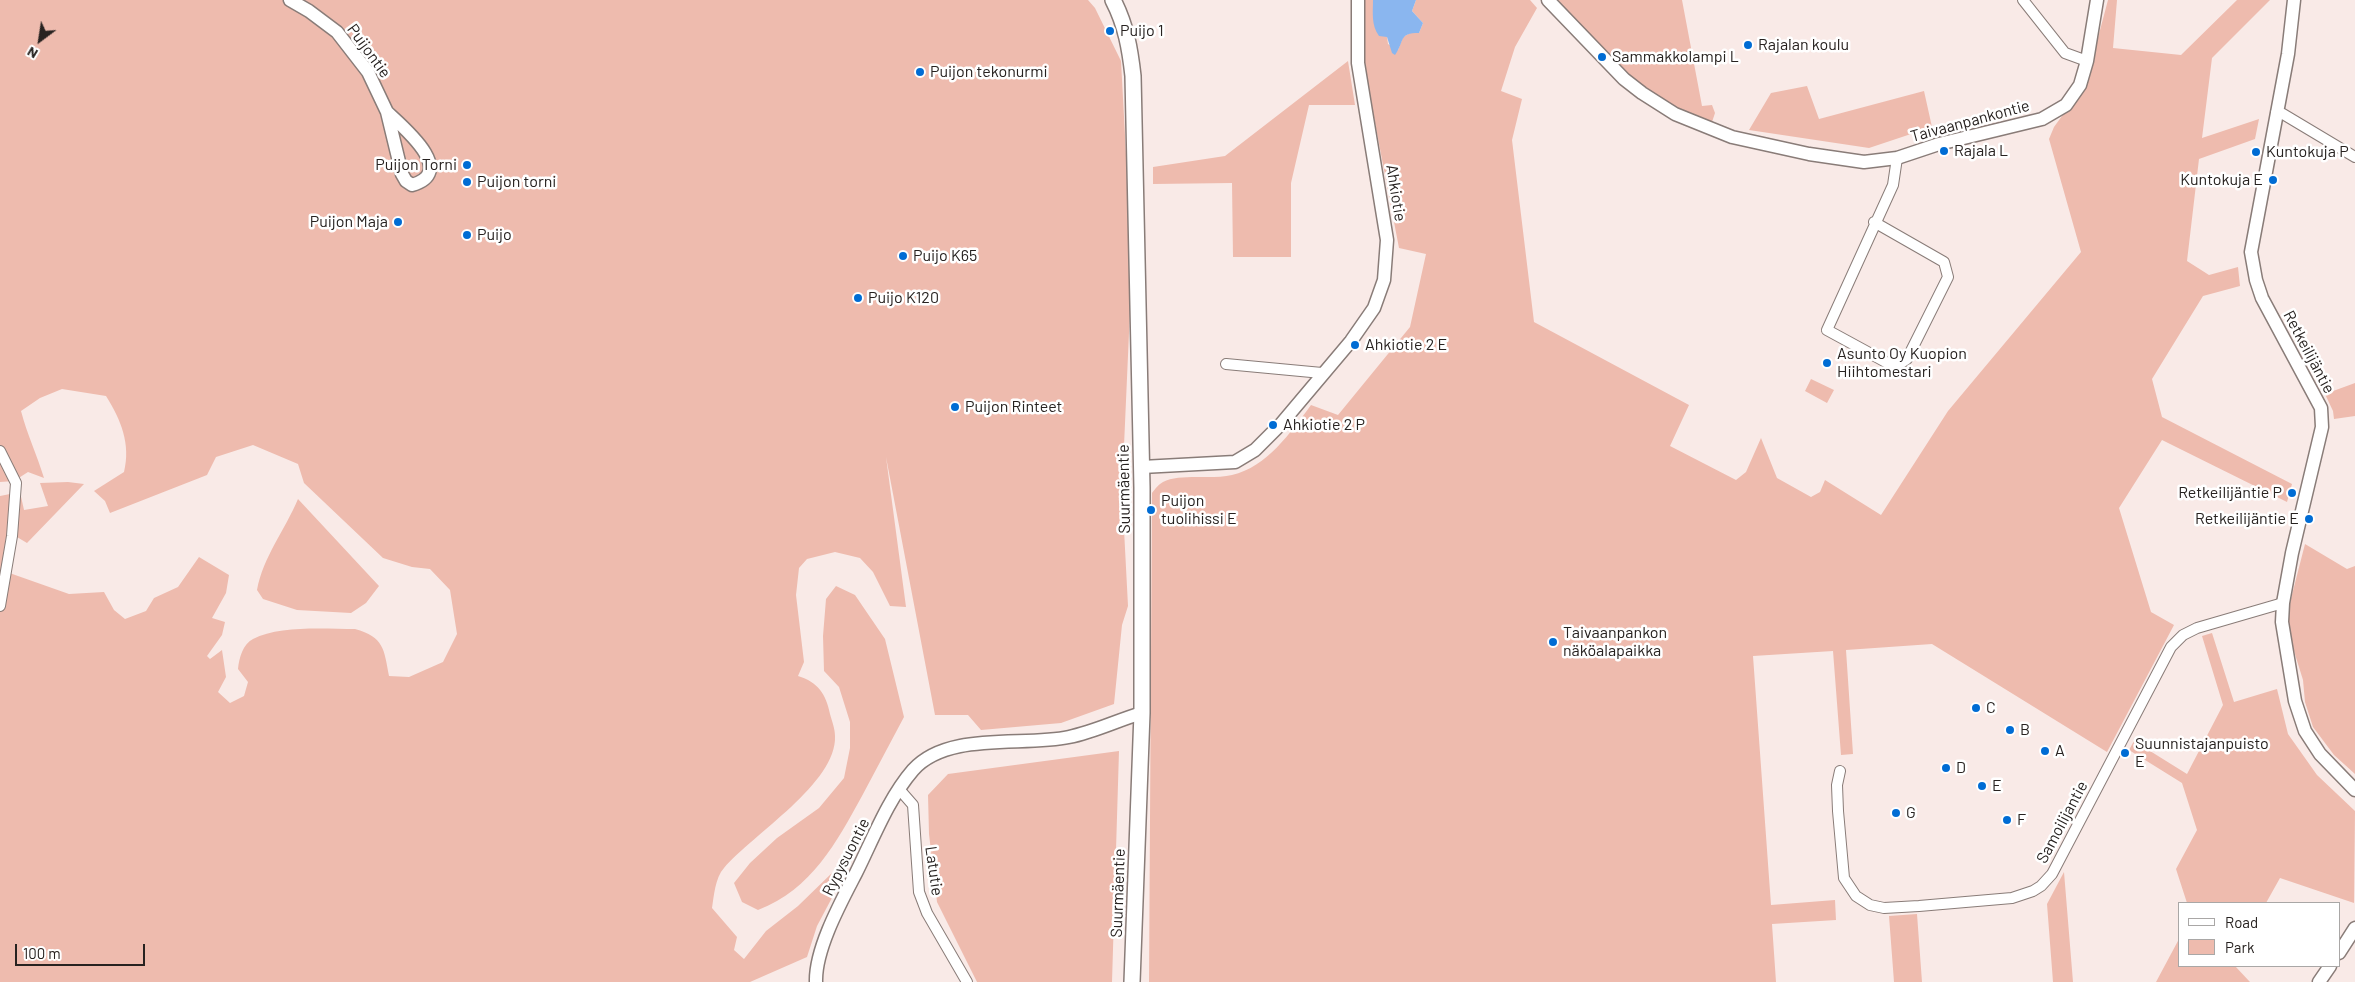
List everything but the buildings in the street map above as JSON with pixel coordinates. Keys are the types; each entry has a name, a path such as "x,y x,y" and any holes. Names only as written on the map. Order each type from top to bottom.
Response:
{"main road":[{"name":"Suurmäentie","path":"1113,0 1122,18 1129,40 1133,76 1142,468 1142,714 1132,982"}],"street":[{"name":"Puijontie","path":"290,0 309,11 337,32 368,72 387,112 402,174 406,181 412,185 423,182 428,178 430,171 429,161 424,149 387,112"},
{"name":"Ahkiotie","path":"1142,468 1236,462 1255,450 1282,424 1322,373 1350,342 1374,308 1384,280 1387,240 1358,63 1358,0"},
{"path":"1548,0 1624,79 1675,114 1732,137 1809,154 1864,162 1897,158"},
{"path":"2023,0 2065,53 2087,61"},
{"name":"Taivaanpankontie","path":"1874,222 1944,262 1948,277 1907,359 1895,367 1827,330 1874,222 1893,185 1897,158 1939,144 2042,119 2066,105 2080,85 2087,61 2097,0"},
{"name":"Retkeilijäntie","path":"2294,0 2288,54 2251,252 2262,298 2321,408 2322,427 2292,553 2283,603 2282,622 2295,701 2305,731 2320,754 2355,790"},
{"path":"2276,113 2283,114 2355,157"},
{"path":"1226,364 1322,373"},
{"path":"0,451 16,483 12,536 0,606"},
{"name":"Samoilijantie","path":"1840,771 1837,785 1844,878 1849,888 1864,902 1876,907 1919,906 2012,898 2033,892 2052,874 2176,640 2196,628 2283,603"},
{"name":"Rypysuontie","path":"816,982 816,970 835,916 900,789 914,769 929,758 961,746 1069,737 1142,714"},
{"name":"Latutie","path":"900,789 913,805 919,892 927,913 967,982"},
{"path":"2340,951 2355,928"},
{"path":"2319,982 2329,967"}],"green space":[{"path":"0,0 1088,0 1095,8 1121,61 1132,265 1122,491 1128,606 1122,625 1114,704 1061,723 981,730 968,715 935,715 886,457 906,607 890,606 873,572 860,558 835,552 807,559 799,568 796,595 804,662 798,676 816,685 826,700 835,733 832,754 823,772 791,807 737,854 724,868 714,893 712,908 737,937 734,950 744,959 766,931 798,906 835,870 847,849 851,862 817,926 807,957 750,982 0,982 0,496 20,492 24,510 48,506 40,483 68,482 84,484 27,543 7,531 1,570 69,594 104,592 114,610 125,619 146,611 154,598 178,587 199,557 229,575 226,593 212,618 225,622 222,635 207,656 210,659 222,650 226,677 218,692 230,703 244,696 248,682 238,669 242,652 250,641 264,635 303,629 355,629 372,636 381,645 386,658 389,676 409,677 443,662 457,634 450,590 430,569 412,567 383,558 304,483 298,464 253,445 216,457 207,475 110,513 105,501 94,491 124,472 126,452 120,423 106,396 62,389 40,398 21,411 44,478 28,472 14,481 0,482"},
{"path":"1361,0 1373,0 1373,18 1387,37 1388,44 1398,50 1403,37 1410,33 1419,33 1423,23 1412,11 1416,0 1530,0 1537,8 1515,47 1501,91 1522,99 1512,140 1534,322 1689,405 1670,446 1736,480 1746,472 1761,438 1777,478 1811,497 1820,492 1825,480 1881,515 1948,411 2081,252 2049,139 2054,127 2086,83 2108,0 2117,0 2113,48 2181,55 2237,0 2270,0 2212,58 2202,138 2259,119 2255,139 2199,159 2187,261 2209,275 2238,267 2240,286 2203,296 2152,379 2162,417 2292,484 2287,502 2162,440 2119,508 2151,612 2174,625 2107,752 1932,644 1846,650 1853,754 1841,755 1833,651 1753,656 1771,905 1835,900 1836,920 1772,924 1776,982 1149,982 1152,493 1160,484 1170,479 1215,477 1245,471 1277,447 1311,405 1338,415 1410,327 1426,254 1399,248 1362,55"},
{"path":"1558,0 1682,0 1702,106 1712,105 1715,113 1712,122 1680,110 1644,87 1613,61"},
{"path":"1348,61 1355,105 1309,105 1291,183 1291,257 1233,257 1232,183 1153,184 1153,167 1225,156"},
{"path":"1807,86 1819,119 1924,91 1932,127 1869,148 1749,130 1771,93"},
{"path":"1811,379 1834,390 1827,403 1805,391"},
{"path":"2355,383 2355,416 2334,419 2333,411 2325,394"},
{"path":"298,499 379,586 366,603 351,613 297,610 263,599 257,590 264,566"},
{"path":"2305,544 2347,569 2355,566 2355,774 2334,755 2313,727 2305,702 2303,680 2285,622"},
{"path":"836,586 855,595 885,639 904,717 852,814 820,863 793,890 777,901 758,910 742,902 734,883 750,863 777,838 819,808 844,778 850,748 850,722 839,687 824,671 823,636 826,599"},
{"path":"2212,633 2234,702 2277,689 2288,734 2317,775 2355,811 2354,903 2280,878 2267,902 2187,902 2176,869 2197,830 2182,783 2129,750 2134,741 2187,774 2223,705 2202,636"},
{"path":"1119,751 1112,982 977,982 937,902 929,834 928,795 948,774"},
{"path":"2064,872 2073,982 2053,982 2047,904"},
{"path":"1917,914 1922,982 1894,982 1889,916"},
{"path":"2178,941 2178,967 2236,967 2250,982 2156,982"}],"water":[{"path":"1373,0 1416,0 1412,11 1423,23 1419,33 1405,36 1395,55 1392,53 1387,37 1379,36 1376,32 1373,18"}],"place":[{"name":"Puijo 1","path":"1110,31"},
{"name":"Rajalan koulu","path":"1748,45"},
{"name":"Sammakkolampi L","path":"1602,57"},
{"name":"Puijon tekonurmi","path":"920,72"},
{"name":"Rajala L","path":"1944,151"},
{"name":"Kuntokuja P","path":"2256,152"},
{"name":"Puijon Torni","path":"467,165"},
{"name":"Kuntokuja E","path":"2273,180"},
{"name":"Puijon torni","path":"467,182"},
{"name":"Puijon Maja","path":"398,222"},
{"name":"Puijo","path":"467,235"},
{"name":"Puijo K65","path":"903,256"},
{"name":"Puijo K120","path":"858,298"},
{"name":"Ahkiotie 2 E","path":"1355,345"},
{"name":"Asunto Oy Kuopion Hiihtomestari","path":"1827,363"},
{"name":"Puijon Rinteet","path":"955,407"},
{"name":"Ahkiotie 2 P","path":"1273,425"},
{"name":"Retkeilijäntie P","path":"2292,493"},
{"name":"Puijon tuolihissi E","path":"1151,510"},
{"name":"Retkeilijäntie E","path":"2309,519"},
{"name":"Taivaanpankon näköalapaikka","path":"1553,642"},
{"name":"C","path":"1976,708"},
{"name":"B","path":"2010,730"},
{"name":"A","path":"2045,751"},
{"name":"Suunnistajanpuisto E","path":"2125,753"},
{"name":"D","path":"1946,768"},
{"name":"E","path":"1982,786"},
{"name":"G","path":"1896,813"},
{"name":"F","path":"2007,820"}]}
